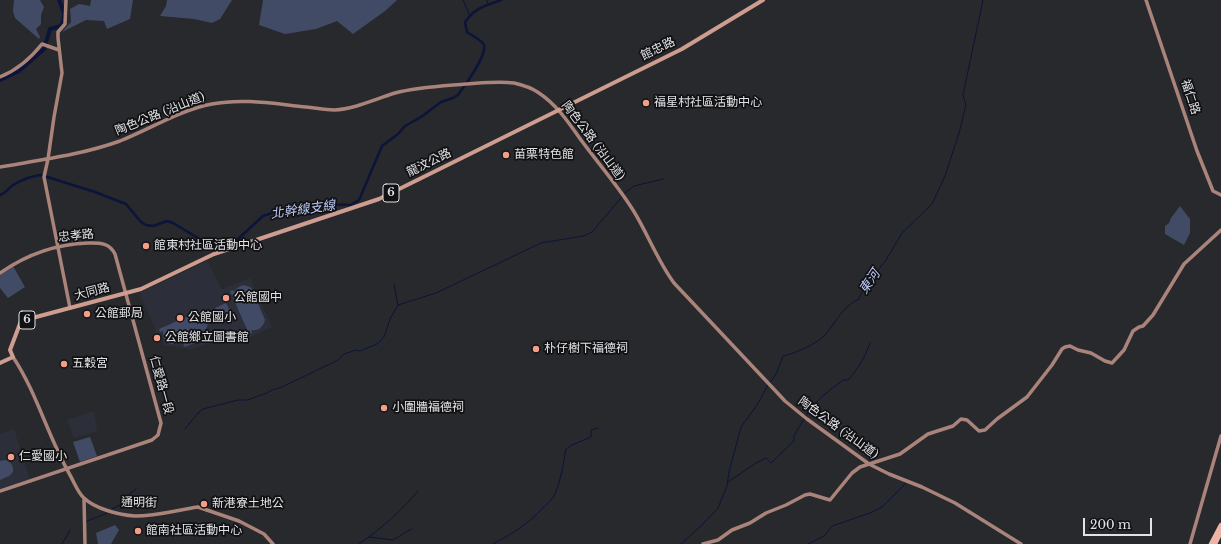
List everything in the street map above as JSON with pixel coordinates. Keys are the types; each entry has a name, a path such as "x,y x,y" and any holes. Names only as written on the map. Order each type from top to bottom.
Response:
{"highway":[{"path":"1211,544 1221,525"},
{"path":"1215,544 1221,532"}],"main road":[{"name":"館忠路","path":"559,110 682,49 763,0"},
{"name":"龍汶公路","path":"214,254 379,199 559,110"},
{"name":"大同路","path":"12,357 10,350 21,321 150,285 214,254"},
{"path":"0,364 12,357"}],"street":[{"path":"66,0 65,24 58,32 62,74 44,175 70,308"},
{"name":"福仁路","path":"1146,0 1197,151 1213,191 1221,195"},
{"path":"0,77 12,72 42,44 49,45 59,50"},
{"name":"陶色公路 (沿山道)","path":"0,167 99,148 187,111 213,103 242,101 336,110 407,91 494,82 521,85 538,92 559,110 632,209 648,236 660,262 674,283 766,381 802,416 869,464 955,503 1021,544"},
{"path":"703,544 718,540 732,530 750,523 766,513 805,495 810,494 830,500 852,473 860,467 900,454 928,434 953,426 961,419 967,420 979,431 985,430 997,419 1027,397 1065,347 1070,346 1078,350 1091,353 1105,361 1112,363 1124,350 1133,331 1149,321 1179,271 1194,254 1221,230"},
{"name":"忠孝路","path":"0,273 16,263 58,246 77,243 102,243 110,247 115,254 125,293"},
{"name":"仁愛路一段","path":"67,469 152,440 158,435 160,430 161,423 125,293"},
{"path":"12,357 22,371 53,443 84,499 85,544"},
{"path":"1190,544 1221,436"},
{"path":"0,491 67,469"},
{"name":"通明街","path":"84,499 108,511 135,516 150,516 198,507 205,508 239,521 264,534 273,544"}],"shaded area":[{"path":"14,0 40,0 44,7 41,15 41,24 36,29 40,37 39,39 15,18 13,11"},
{"path":"91,0 133,0 130,19 107,29 104,21 86,20 62,32 71,22 70,9 79,4 90,6"},
{"path":"167,0 232,0 220,19 212,23 194,19 160,16 166,6"},
{"path":"263,0 397,0 385,11 353,34 337,21 316,29 285,34 259,25"},
{"path":"1180,206 1190,219 1190,233 1184,245 1165,234 1165,226 1169,223"},
{"path":"207,261 222,289 250,278 272,327 234,345 221,343 219,338 216,341 191,349 164,345 160,333 155,333 155,328 140,296 141,292"},
{"path":"13,266 25,287 8,298 0,288 0,275"},
{"path":"243,285 252,289 265,320 262,327 256,330 251,330 252,333 249,334 230,291 233,290 234,292 237,288"},
{"path":"226,303 233,317 222,322 215,308"},
{"path":"202,310 203,312 201,314 207,319 208,323 204,332 192,338 194,343 185,347 182,342 171,344 164,339 163,331 160,332 159,329"},
{"path":"94,411 97,431 74,438 67,420"},
{"name":"仁愛國小","path":"14,429 30,480 0,489 0,434"},
{"path":"90,437 97,456 80,462 73,442"},
{"path":"5,460 12,464 13,472 9,476 0,480 0,461"},
{"path":"115,525 119,530 111,544 98,544 96,533"}],"waterway":[{"path":"0,80 19,71 44,49 50,29 61,26 64,16 59,0"},
{"path":"463,0 470,16"},
{"name":"北幹線支線","path":"487,0 488,5"},
{"name":"北幹線支線","path":"0,195 19,181 41,175 95,192 126,204 141,222 146,225 153,226 167,221 208,244 225,246 236,241 263,216 275,212 323,204 351,205 359,200 382,146 398,134 405,126 421,117 441,102 458,95 475,70 484,50 483,43 467,32 465,22 477,10 501,0"},
{"name":"東河","path":"770,383 777,372 783,356 806,348 822,338 844,310 859,299 864,287 886,260 902,233 932,204 945,176 959,133 966,105 963,95 983,0"},
{"path":"185,429 203,409 238,400 247,400 267,393 338,360 344,354 356,350 360,351 377,344 384,337 390,319 398,305 436,293 541,243 583,236 592,232 626,192 634,186 663,179"},
{"path":"394,284 398,305"},
{"path":"805,417 812,406 822,397 843,380 848,380 861,363 870,343"},
{"name":"東河","path":"681,544 718,508 727,486 729,472 741,427 757,405 768,385"},
{"path":"728,482 766,458 771,463 794,441 794,436 804,419"},
{"path":"493,544 526,524 550,501 554,496 559,483 566,449 591,437 591,430 598,428"},
{"path":"808,544 824,536 832,526 870,513 882,507 906,483"},
{"path":"112,509 122,504 122,500 136,489"},
{"path":"359,544 405,506 418,491"},
{"path":"85,522 107,513"},
{"path":"369,537 393,540 411,529"},
{"path":"62,544 70,530"}],"place":[{"name":"福星村社區活動中心","path":"646,103"},
{"name":"苗栗特色館","path":"506,155"},
{"name":"館東村社區活動中心","path":"146,246"},
{"name":"公館國中","path":"226,298"},
{"name":"公館郵局","path":"87,314"},
{"name":"公館國小","path":"180,318"},
{"name":"公館鄉立圖書館","path":"157,338"},
{"name":"朴仔樹下福德祠","path":"536,349"},
{"name":"五穀宮","path":"64,364"},
{"name":"小圍牆福德祠","path":"384,408"},
{"name":"仁愛國小","path":"11,457"},
{"name":"新港寮土地公","path":"204,504"},
{"name":"館南社區活動中心","path":"138,531"}]}
